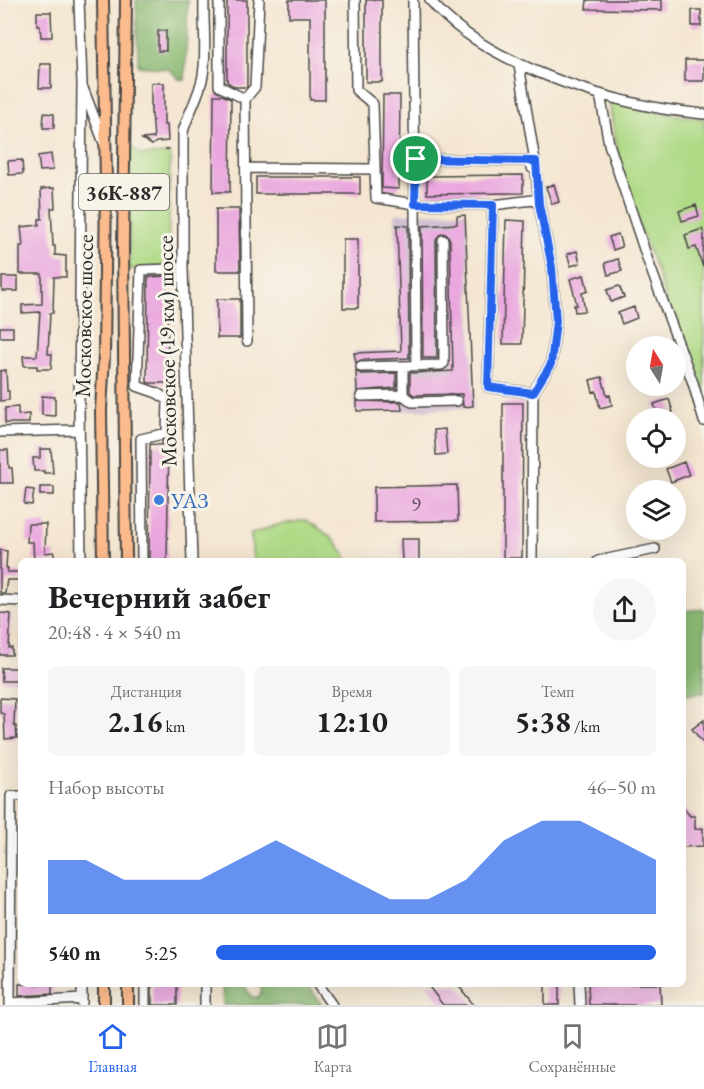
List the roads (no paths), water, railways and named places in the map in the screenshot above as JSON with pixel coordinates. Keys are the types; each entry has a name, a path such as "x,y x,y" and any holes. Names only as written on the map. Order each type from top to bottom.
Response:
{"main road":[{"name":"Московское шоссе","path":"103,0 106,183 104,357 101,410 103,558"},
{"name":"Московское шоссе","path":"126,0 123,354 126,558"},
{"path":"104,357 114,363 120,360 123,354"},
{"path":"103,385 115,376 123,385"},
{"path":"104,987 104,1005"},
{"path":"128,987 128,1005"}],"street":[{"path":"79,0 82,83 79,430 81,558"},
{"name":"Московское (19 км) шоссе","path":"192,558 183,269 183,132 188,114 198,95 203,75 204,0"},
{"path":"219,0 219,86 245,99"},
{"path":"247,341 245,99 255,87 259,0"},
{"path":"355,0 356,90 374,104 376,198 415,204 493,205 536,202"},
{"path":"413,0 416,366"},
{"path":"430,0 439,11 471,37 519,65 600,93 659,109 704,114"},
{"path":"519,65 534,161 536,202 552,267 556,321 551,364 533,393 532,558"},
{"path":"82,83 104,144"},
{"path":"600,93 615,164 693,383 704,421"},
{"path":"416,159 534,161"},
{"path":"246,168 375,169"},
{"path":"493,205 488,387 533,393"},
{"path":"361,367 441,365 445,360 443,240"},
{"path":"171,269 141,270 137,386 157,393 168,400 188,398"},
{"path":"403,367 403,395"},
{"path":"361,396 403,395 412,402 457,401"},
{"path":"142,558 141,439 168,433 168,400"},
{"path":"0,432 79,430"},
{"path":"612,558 655,549"},
{"path":"0,600 18,601"},
{"path":"18,796 12,796 10,1004 82,1002"},
{"path":"145,987 145,1005"},
{"path":"205,987 205,1005"},
{"path":"319,987 332,1005"},
{"path":"579,987 580,1005"}],"place":[{"name":"УАЗ","path":"159,500"}]}
